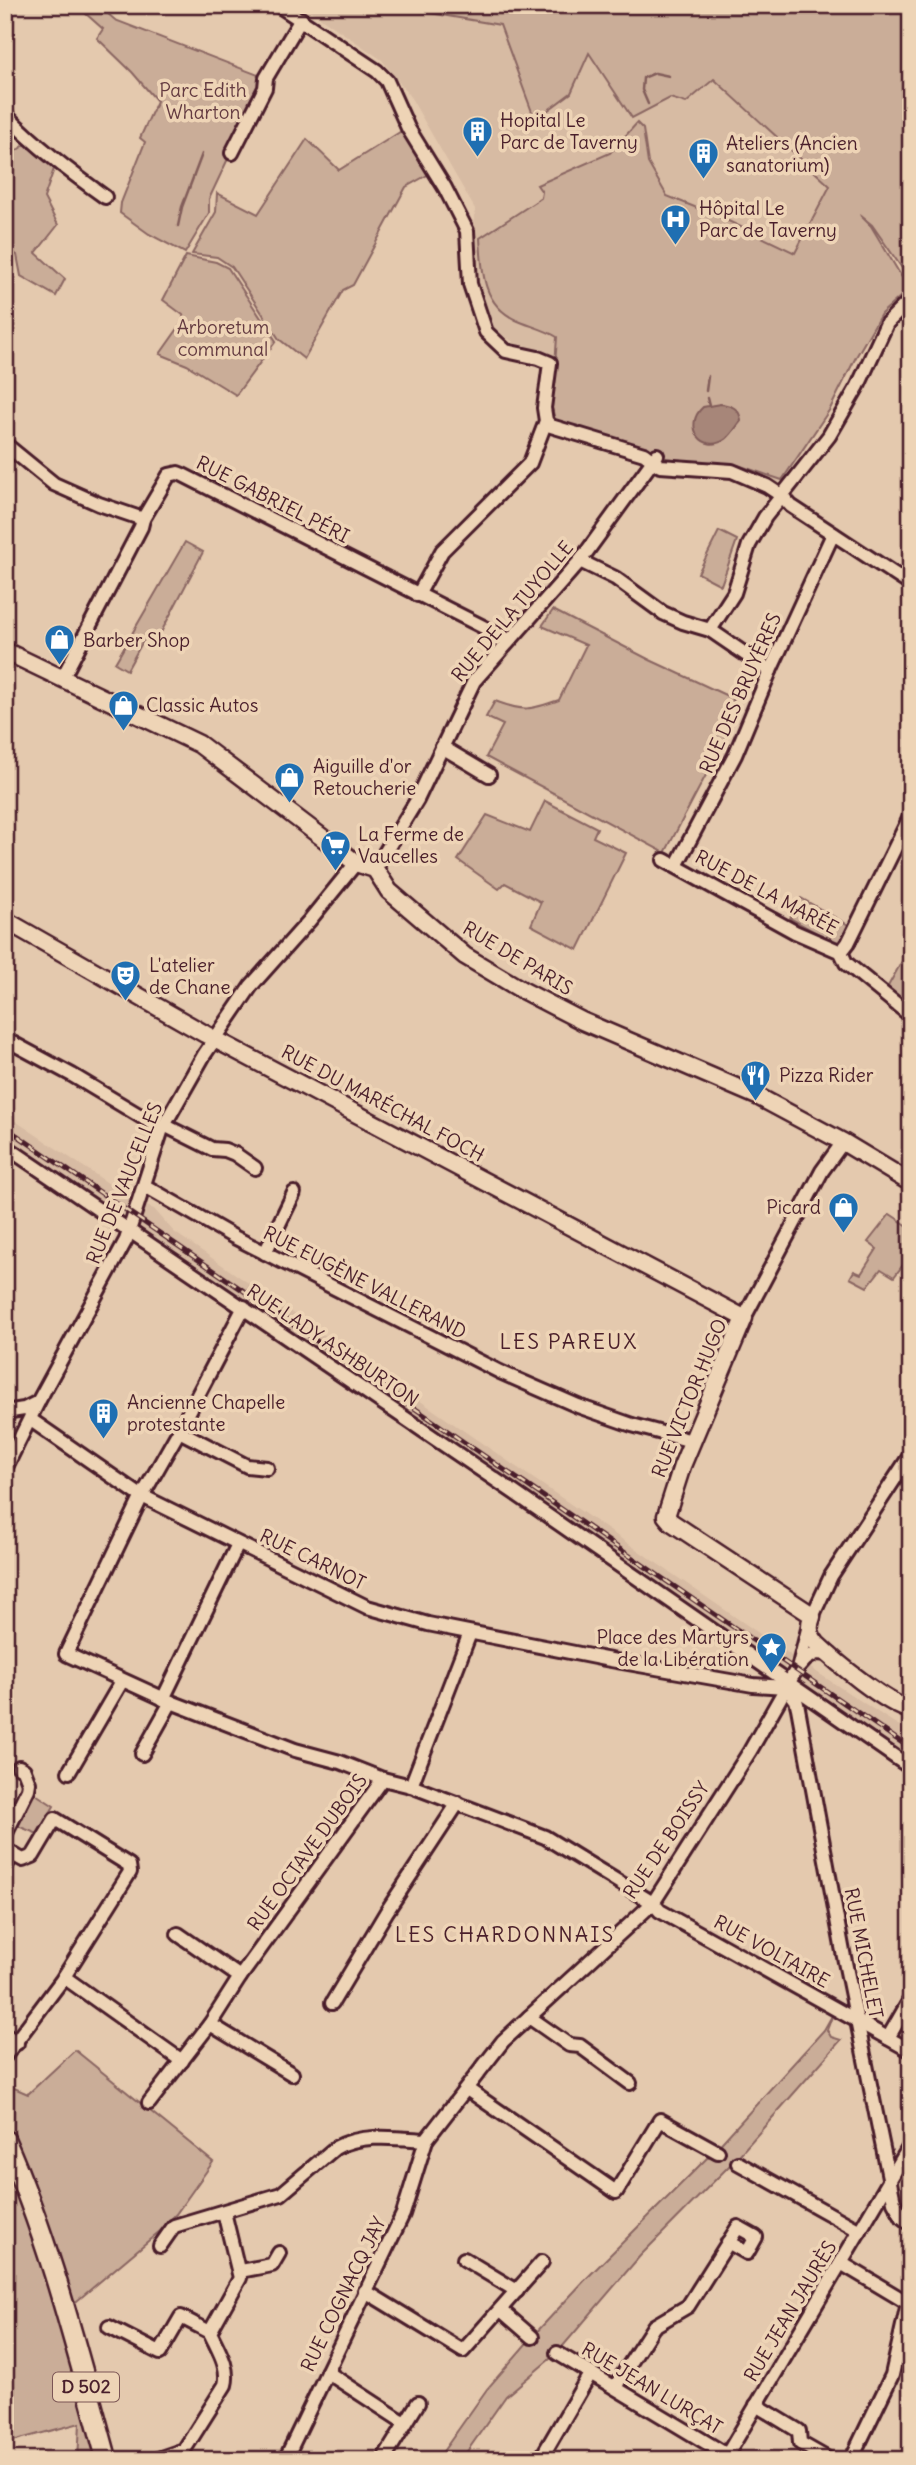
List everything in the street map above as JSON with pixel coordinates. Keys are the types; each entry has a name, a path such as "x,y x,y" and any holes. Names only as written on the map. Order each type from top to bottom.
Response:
{"main road":[{"name":"D 502","path":"5,2140 35,2215 107,2460"}],"street":[{"path":"278,5 377,72 387,82 408,128 445,188 467,231 470,284 479,318 486,332 506,351 550,363 544,408 546,421 536,452 526,470 442,551 418,595"},
{"path":"232,153 265,88 266,78 301,19"},
{"path":"5,114 56,163 105,197"},
{"path":"710,629 734,593 750,545 765,517 829,436 858,386 887,323 911,299"},
{"path":"546,421 551,426 656,458 660,466 732,471 767,485 791,506 911,585"},
{"path":"5,444 17,451 54,484 99,504 143,519"},
{"name":"RUE DE LA TUYOLLE","path":"375,869 417,800 474,681 580,561 626,495 656,458"},
{"name":"RUE GABRIEL PÉRI","path":"63,677 143,519 169,475 178,473 509,640"},
{"name":"RUE DES BRUYÈRES","path":"670,863 735,755 833,534"},
{"path":"580,561 615,578 663,612 683,622 710,629 770,671"},
{"path":"5,651 199,744 356,863 375,869"},
{"path":"442,747 489,775"},
{"path":"841,953 911,815"},
{"name":"RUE DE VAUCELLES","path":"5,1469 38,1402 126,1240 163,1127 214,1038 251,986 356,863"},
{"name":"RUE DE LA MARÉE","path":"670,863 795,932 841,953 846,964 911,1016"},
{"name":"RUE DE PARIS","path":"375,869 390,891 465,956 522,990 582,1021 757,1096 843,1142 911,1183"},
{"name":"RUE DU MARÉCHAL FOCH","path":"5,920 214,1038 744,1318"},
{"path":"5,1039 163,1127 212,1149 235,1154 256,1168"},
{"name":"RUE VICTOR HUGO","path":"811,1627 668,1519 667,1509 692,1441 744,1318 817,1181 843,1142"},
{"name":"RUE LADY ASHBURTON","path":"5,1146 769,1668"},
{"name":"RUE EUGÈNE VALLERAND","path":"145,1186 265,1253 500,1372 578,1406 632,1425 692,1441"},
{"path":"265,1253 294,1193"},
{"path":"244,1307 142,1496 65,1654 167,1700 295,1750 340,1762 383,1779"},
{"path":"5,1412 24,1409 38,1402"},
{"name":"RUE CARNOT","path":"31,1420 142,1496 368,1606 397,1617 759,1686"},
{"path":"179,1431 247,1466 267,1468"},
{"name":"RUE DE BOISSY","path":"426,2140 503,2041 653,1903 750,1751 799,1665 831,1576 911,1454"},
{"path":"142,1754 238,1544"},
{"path":"811,1627 830,1654 888,1699 911,1710"},
{"path":"411,1786 470,1633"},
{"path":"799,1665 816,1653 830,1654"},
{"path":"759,1686 769,1668 788,1684 911,1768"},
{"path":"69,1772 122,1681"},
{"path":"759,1686 788,1684"},
{"name":"RUE MICHELET","path":"788,1684 796,1700 895,2207 911,2224"},
{"path":"5,1835 29,1783 24,1770 19,1767"},
{"name":"RUE OCTAVE DUBOIS","path":"149,2104 210,2024 240,1977 383,1779 460,1804"},
{"path":"332,2003 387,1911 460,1804"},
{"name":"RUE VOLTAIRE","path":"460,1804 545,1837 706,1937 911,2051"},
{"path":"5,1867 9,1852 23,1860 33,1856 55,1819 130,1865 130,1872 64,1977 5,2056"},
{"path":"178,1934 240,1977"},
{"path":"64,1977 182,2061"},
{"path":"888,2038 911,1998"},
{"path":"529,2017 569,2045 580,2046 630,2083"},
{"path":"210,2024 292,2074"},
{"path":"5,2034 17,2043"},
{"path":"467,2089 616,2192 660,2120 718,2152"},
{"path":"160,2246 174,2226 281,2194 344,2143 367,2138 426,2140"},
{"name":"RUE COGNACQ JAY","path":"285,2460 403,2214 426,2140"},
{"name":"RUE JEAN JAURÈS","path":"725,2458 911,2144"},
{"path":"738,2163 860,2231"},
{"path":"210,2332 238,2284 240,2271 224,2211"},
{"path":"615,2388 654,2326 688,2306 728,2242"},
{"path":"240,2271 272,2265 279,2253"},
{"path":"464,2259 517,2291"},
{"path":"365,2291 463,2351 542,2262"},
{"path":"841,2263 908,2303 892,2375 851,2460"},
{"path":"501,2310 532,2337"},
{"path":"109,2327 160,2353 181,2317 210,2332 226,2368 225,2385 184,2450 155,2460"},
{"name":"RUE JEAN LURÇAT","path":"557,2353 725,2458"},
{"path":"327,2372 405,2423"},
{"path":"540,2460 590,2374"},
{"path":"383,2460 418,2403"},
{"path":"756,2405 799,2431 800,2443 830,2460"}],"shaded area":[{"name":"Hôpital Le Parc de Taverny","path":"302,5 640,5 677,33 857,212 909,289 881,314 830,409 799,458 778,484 738,465 669,460 555,420 552,408 556,361 539,351 516,344 491,327 477,288 473,248 475,209 411,98 382,60"},
{"path":"720,404 734,408 741,421 726,439 718,443 703,441 695,430 697,414 703,407"},
{"path":"5,1114 130,1198 132,1202 125,1218 5,1135"},
{"path":"144,1205 154,1209 174,1232 792,1656 783,1671 138,1227"},
{"path":"809,1667 911,1734 911,1759 798,1682"}],"green space":[{"name":"Parc Edith Wharton","path":"76,5 98,5 115,20 266,78 209,199 209,213 185,253 149,234 120,213 121,203 145,142 140,138 157,101 97,38 103,29"},
{"name":"Hôpital Le Parc de Taverny","path":"383,5 911,5 911,281 872,225 860,215 871,226 909,289 881,314 830,409 782,480 738,465 669,460 555,420 552,408 557,337 516,320 496,305 483,274 480,238 541,198 542,192 537,185 610,153 637,123 643,129 648,163 667,196 722,218 795,253 830,186 714,79 686,103 670,98 632,118 589,53 571,93 535,120 500,25"},
{"path":"403,130 431,173 406,187 353,285 343,290 304,359 279,339 232,267 217,257 192,254 216,212 217,193 258,214 307,139 339,170"},
{"path":"31,141 56,163 44,198 58,225 36,253 65,279 56,296 21,276 17,255 5,249 5,158"},
{"name":"Arboretum communal","path":"186,256 216,262 228,268 276,341 236,395 187,365 160,354 184,320 183,315 163,300"},
{"path":"719,531 737,540 721,585 698,573"},
{"path":"185,542 203,552 155,644 144,639 127,670 115,663"},
{"path":"553,610 734,699 717,730 727,735 665,853 486,757 503,725 486,717 495,701 527,708 559,700 586,645 542,626"},
{"path":"545,801 597,828 593,837 626,853 578,950 531,925 541,902 505,883 499,889 458,860 487,815 530,832"},
{"path":"801,898 850,926 838,942 835,943 790,918"},
{"path":"911,945 911,1007 887,988"},
{"path":"890,1214 911,1228 911,1254 894,1277 881,1269 867,1287 850,1278 854,1271 861,1274 877,1249 868,1242"},
{"path":"28,1789 54,1806 38,1834 10,1823"},
{"path":"833,2014 827,2030 831,2037 841,2040 734,2161 640,2256 557,2353 506,2396 461,2460 437,2460 487,2389 532,2337 715,2150 824,2030"},
{"path":"75,2050 213,2162 176,2214 160,2231 65,2311 98,2455 95,2460 78,2460 80,2423 5,2443 5,2084 28,2094"}],"waterway":[{"path":"648,104 642,90 643,78 655,73 669,76"},
{"path":"178,226 182,207 202,154"},
{"path":"706,391 708,376"},
{"path":"707,398 709,406"}],"railway":[{"path":"5,1127 911,1749"}],"place":[{"name":"Hopital Le Parc de Taverny","path":"477,158"},
{"name":"Ateliers (Ancien sanatorium)","path":"703,181"},
{"name":"Hôpital Le Parc de Taverny","path":"676,246"},
{"name":"Barber Shop","path":"60,667"},
{"name":"Classic Autos","path":"123,732"},
{"name":"Aiguille d'or Retoucherie","path":"290,804"},
{"name":"La Ferme de Vaucelles","path":"335,872"},
{"name":"L'atelier de Chane","path":"126,1003"},
{"name":"Pizza Rider","path":"756,1102"},
{"name":"Picard","path":"844,1234"},
{"name":"Ancienne Chapelle protestante","path":"104,1440"},
{"name":"Place des Martyrs de la Libération","path":"772,1675"}],"district":[{"name":"LES PAREUX","path":"569,1342"},
{"name":"LES CHARDONNAIS","path":"505,1935"}]}
